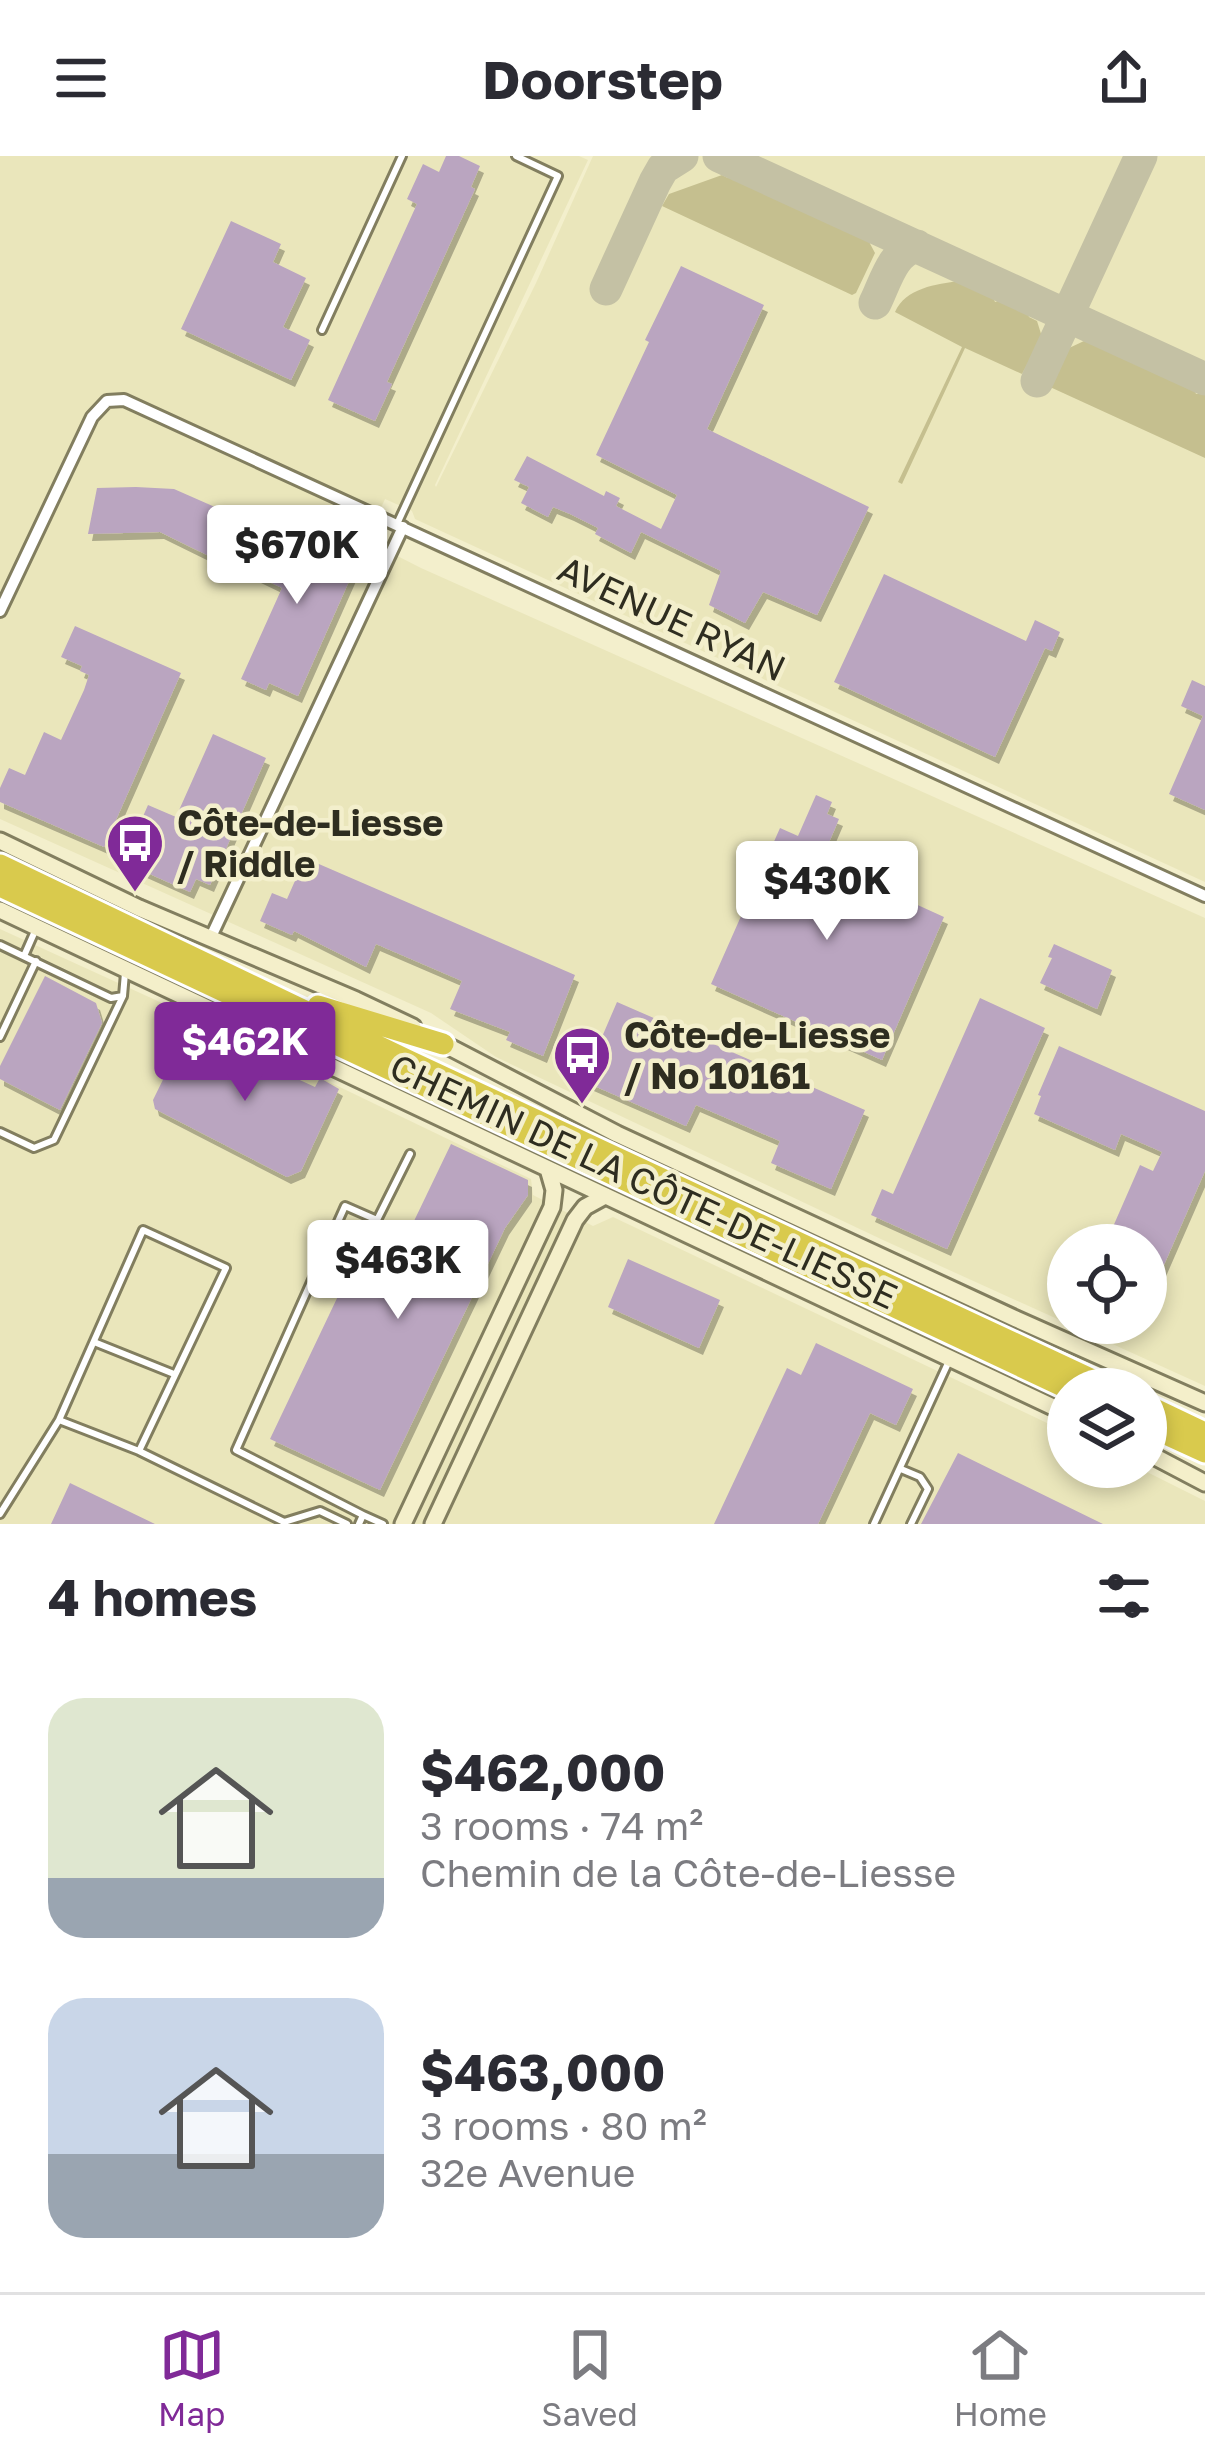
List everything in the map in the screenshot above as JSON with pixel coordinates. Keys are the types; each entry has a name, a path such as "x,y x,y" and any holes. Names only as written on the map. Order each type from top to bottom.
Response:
{"highway":[{"path":"0,865 1067,1368"},
{"path":"0,886 1047,1379"},
{"path":"254,986 443,1044"},
{"path":"1167,1415 1205,1432"},
{"path":"1167,1435 1205,1452"}],"main road":[{"name":"CHEMIN DE LA CÔTE-DE-LIESSE","path":"0,841 210,939 356,1000 617,1134 1205,1403"},
{"name":"CHEMIN DE LA CÔTE-DE-LIESSE","path":"0,910 1047,1404"},
{"path":"548,1169 554,1190 552,1207 406,1516 434,1522 575,1220 585,1207 605,1196"},
{"path":"1167,1463 1205,1483"}],"street":[{"name":"AVENUE RYAN","path":"0,610 92,417 112,399 133,403 1205,896"},
{"path":"210,939 400,525"}],"lane":[{"path":"322,330 402,156"},
{"path":"400,525 557,176 516,156"},
{"path":"24,956 37,928"},
{"path":"0,945 111,998 123,996"},
{"path":"0,1037 36,962"},
{"path":"0,1132 34,1148 54,1140 123,996 126,970"},
{"path":"383,1524 236,1450 345,1207 377,1220 410,1154"},
{"path":"0,1514 59,1420 143,1230 226,1268 140,1451"},
{"path":"94,1342 176,1375"},
{"path":"874,1524 951,1358"},
{"path":"59,1420 140,1451 284,1522 320,1511 347,1524"},
{"path":"900,1469 920,1477 928,1489 910,1524"},
{"path":"359,1524 364,1515"}],"shaded area":[{"path":"0,156 579,156 588,160 436,487 593,156 1205,156 1205,882 415,519 412,511 385,499 366,540 1205,918 1205,1386 1112,1344 1167,1344 1167,1224 1047,1224 1047,1314 496,1057 431,1013 0,819"},
{"path":"722,175 867,238 875,253 856,293 662,206 669,194"},
{"path":"959,281 995,302 1001,300 1027,312 1037,321 1042,337 1022,374 965,348 902,484 898,482 962,347 895,312 914,292"},
{"path":"1084,341 1194,389 1196,394 1205,394 1205,458 1050,387 1067,349"},
{"path":"0,929 531,1179 533,1195 593,1226 613,1217 1047,1423 1047,1488 1167,1488 1167,1482 1205,1501 1205,1524 0,1524"}],"building":[{"path":"446,156 459,156 480,166 471,187 475,189 387,382 392,384 375,421 328,400 417,204 407,199 423,164 439,172"},
{"path":"231,221 281,244 273,262 306,278 283,327 310,340 291,380 181,329"},
{"path":"681,266 764,305 707,429 869,507 817,615 763,592 745,623 709,605 721,571 641,532 631,553 570,514 553,507 548,517 521,503 529,487 514,480 527,456 604,496 606,491 620,498 616,506 661,529 677,495 596,455"},
{"path":"97,488 174,489 249,522 230,557 218,552 215,559 160,532 88,534"},
{"path":"282,520 348,550 342,565 354,570 298,696 269,683 266,690 241,679 282,588 257,576"},
{"path":"884,574 1026,641 1035,620 1060,632 1052,651 1045,648 995,757 834,682"},
{"path":"75,626 181,673 104,847 0,802 9,768 25,775 44,732 61,740 84,690 89,675 80,671 82,666 61,657"},
{"path":"1192,680 1205,686 1205,810 1169,794 1203,716 1181,706"},
{"path":"213,734 266,758 210,885 196,879 190,892 123,862 148,805 176,817"},
{"path":"816,795 832,802 827,814 839,819 821,861 944,917 882,1060 711,984 780,828 798,836"},
{"path":"305,858 575,975 543,1056 506,1040 510,1032 450,1009 462,981 376,944 366,967 294,931 292,935 260,921 272,893 287,899"},
{"path":"1054,944 1112,970 1097,1009 1040,983"},
{"path":"45,976 96,1003 102,1023 60,1110 0,1079 0,1066"},
{"path":"980,998 1045,1028 947,1249 871,1215 882,1189 893,1194"},
{"path":"617,1002 865,1110 831,1189 771,1163 780,1141 696,1105 686,1126 583,1081"},
{"path":"195,1032 315,1087 320,1078 339,1089 301,1171 287,1177 155,1109 153,1100 184,1037"},
{"path":"1059,1046 1205,1111 1205,1171 1167,1258 1167,1224 1114,1224 1140,1165 1153,1171 1162,1152 1121,1134 1115,1150 1034,1114"},
{"path":"451,1144 528,1180 528,1195 505,1228 380,1490 270,1439 369,1231 402,1246"},
{"path":"628,1259 720,1300 699,1348 608,1307"},
{"path":"816,1343 913,1389 896,1425 870,1413 818,1524 714,1524 787,1368 801,1375"},
{"path":"958,1453 1103,1524 921,1524"},
{"path":"70,1483 155,1524 51,1524"}],"taxiway":[{"path":"606,289 655,182 663,168 682,156"},
{"path":"719,156 1205,379"},
{"path":"1037,381 1141,156"},
{"path":"875,303 901,254 917,246"}],"place":[{"name":"Côte-de-Liesse / Riddle","path":"135,894"},
{"name":"Côte-de-Liesse / No 10161","path":"582,1106"}]}
